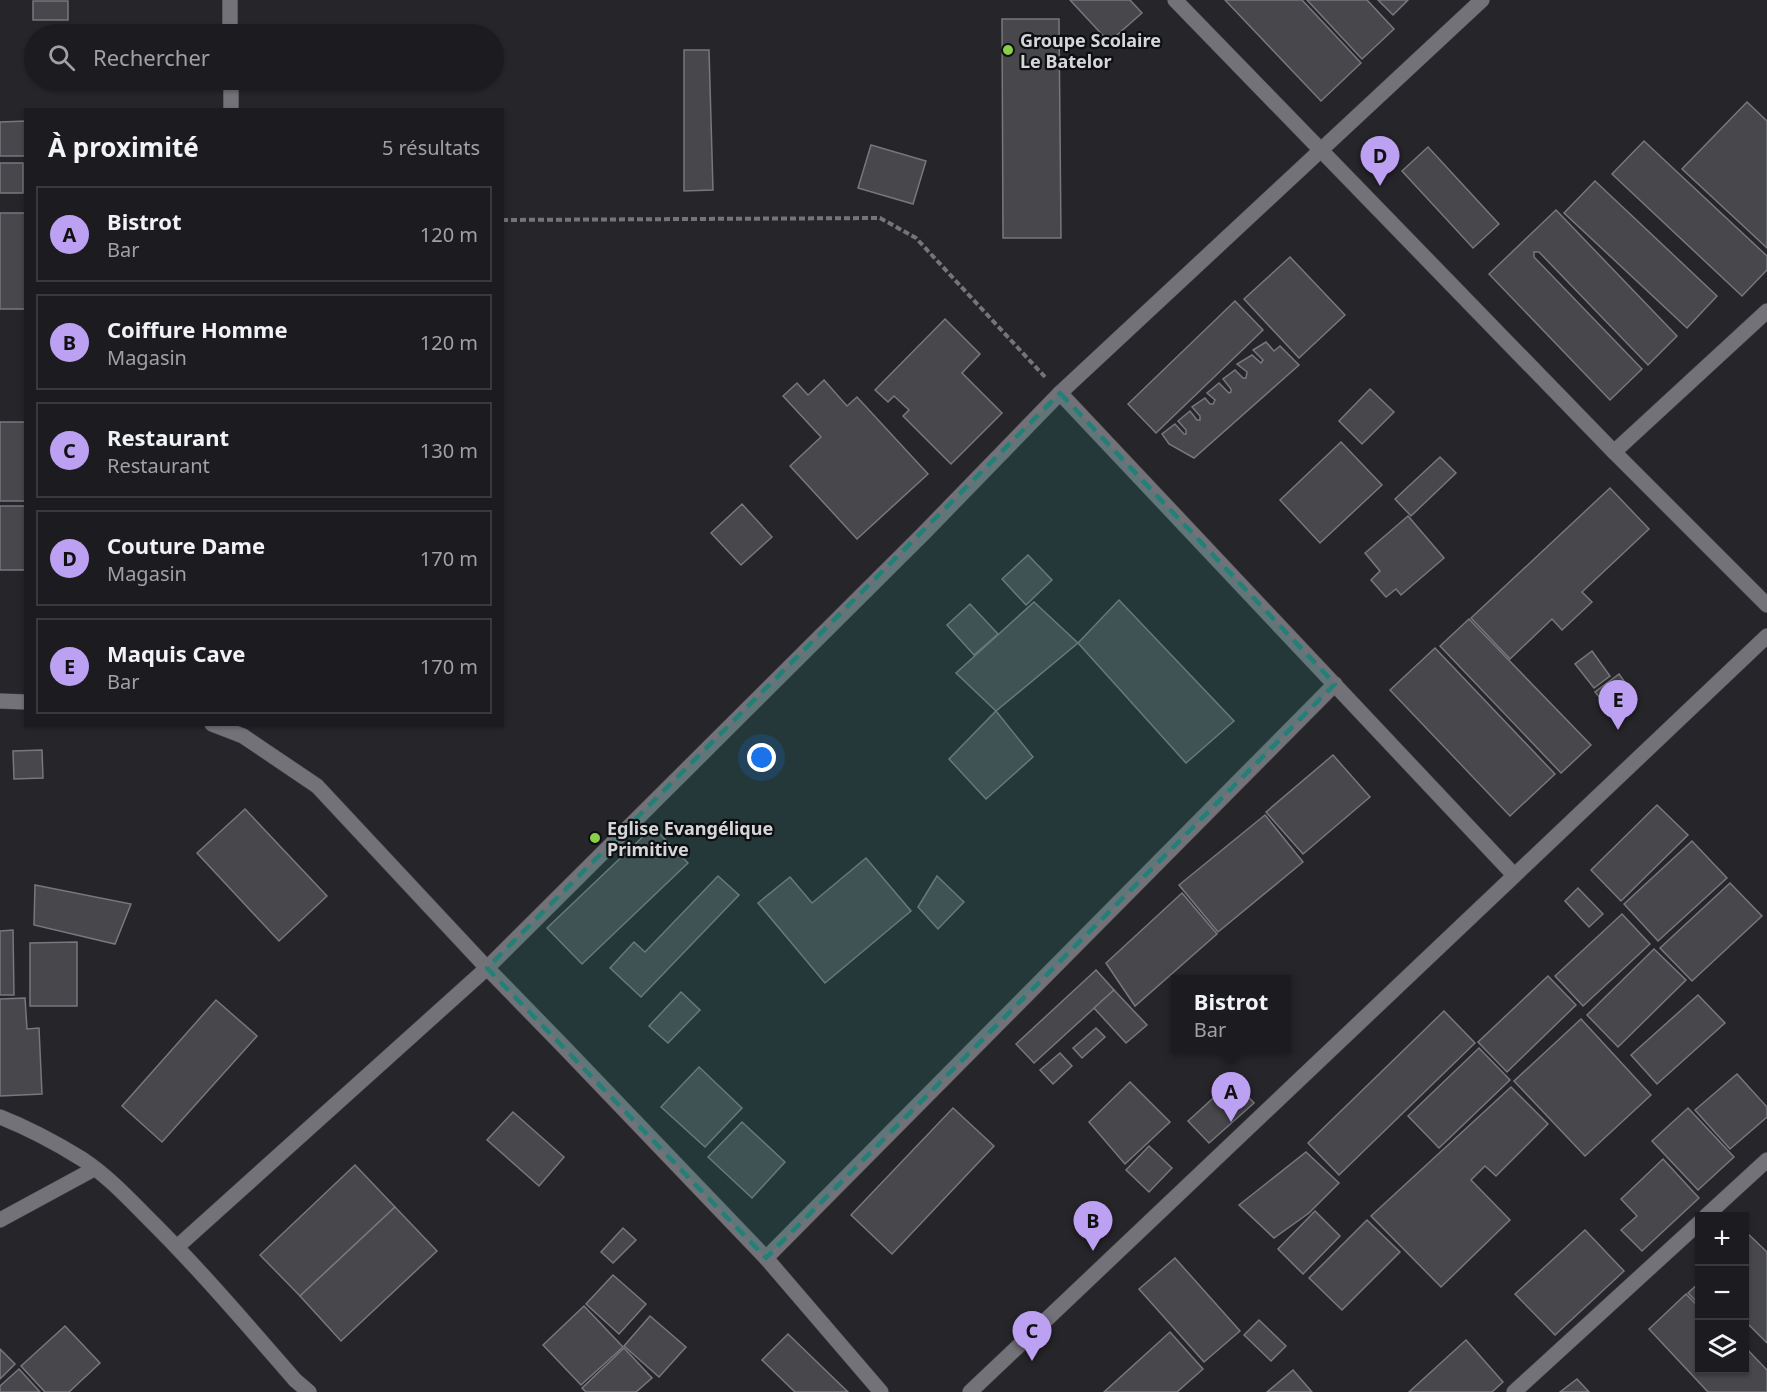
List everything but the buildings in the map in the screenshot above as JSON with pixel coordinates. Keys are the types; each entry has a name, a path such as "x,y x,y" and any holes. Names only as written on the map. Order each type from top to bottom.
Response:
{"street":[{"path":"230,0 230,24"},
{"path":"1175,0 1614,452 1767,605"},
{"path":"177,1248 487,968 924,533 1060,393 1482,0"},
{"path":"231,90 231,108"},
{"path":"1614,452 1767,311"},
{"path":"1060,393 1514,875"},
{"path":"970,1392 1767,636"},
{"path":"766,1258 1335,684"},
{"path":"0,701 24,702"},
{"path":"222,726 243,730 318,786 487,968 766,1258 880,1392"},
{"path":"0,1117 20,1125 82,1160 121,1191 215,1288 295,1380 309,1392"},
{"path":"1710,1212 1767,1160"},
{"path":"0,1220 94,1169"},
{"path":"1514,1392 1695,1227"}],"path":[{"path":"504,220 880,218 916,238 1060,393"}],"highlighted area":[{"path":"1060,393 1335,684 766,1258 487,968"}],"place":[{"name":"Groupe Scolaire Le Batelor","path":"1008,50"},
{"name":"Couture Dame","path":"1380,186"},
{"name":"Maquis Cave","path":"1618,730"},
{"name":"Eglise Evangélique Primitive","path":"595,838"},
{"name":"Bistrot","path":"1231,1122"},
{"name":"Coiffure Homme","path":"1093,1251"},
{"name":"Restaurant","path":"1032,1361"}]}
